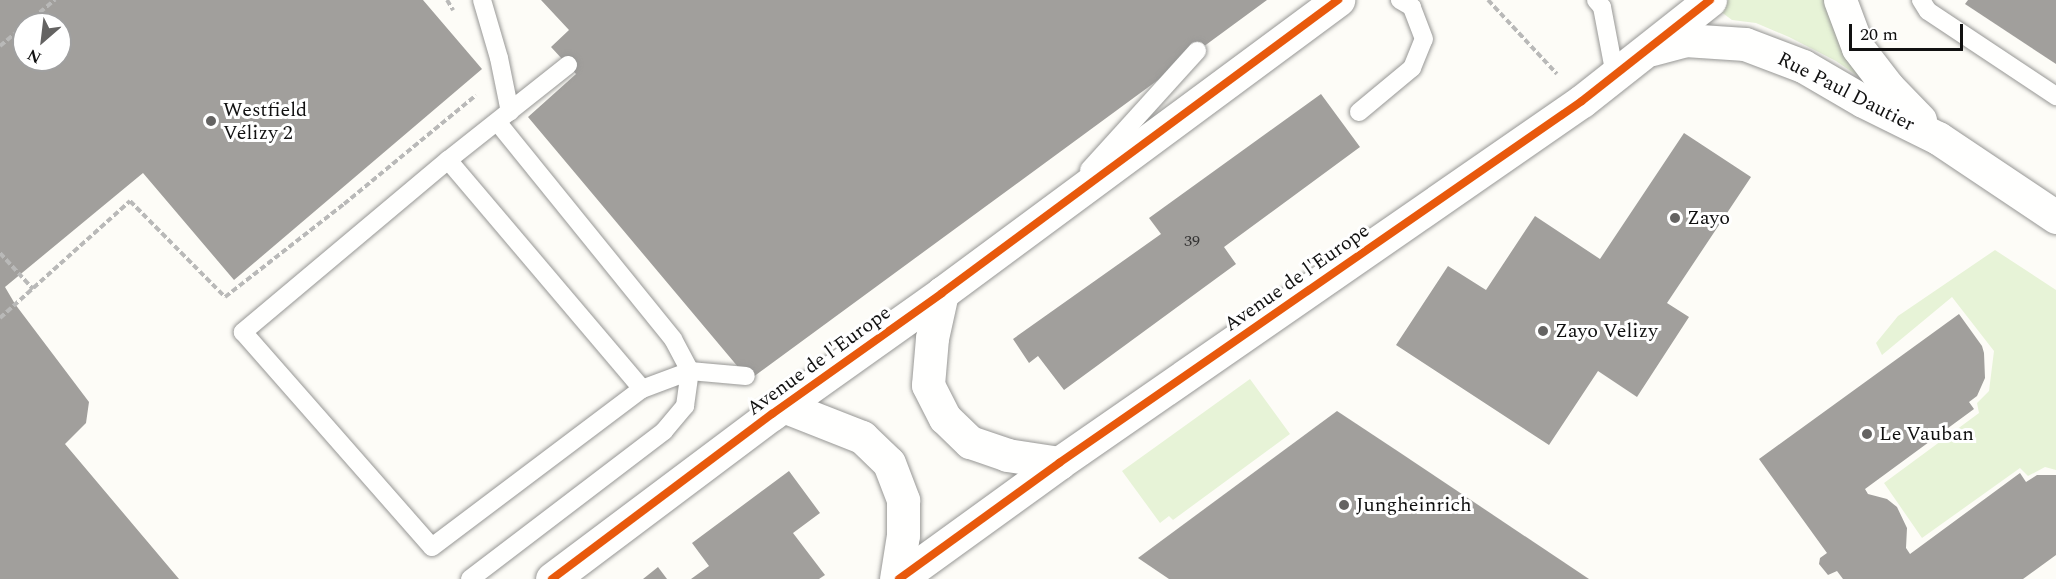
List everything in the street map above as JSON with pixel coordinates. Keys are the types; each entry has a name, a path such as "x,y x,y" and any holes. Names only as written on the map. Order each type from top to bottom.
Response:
{"street":[{"name":"Avenue de l'Europe","path":"552,579 783,406 1048,215 1338,0"},
{"name":"Avenue de l'Europe","path":"898,579 1059,463 1582,100 1710,0"},
{"name":"Rue Paul Dautier","path":"1840,0 1858,48 1888,87 1938,138"},
{"name":"Rue Paul Dautier","path":"1647,51 1685,40 1745,44 1803,66 1863,101 1938,138 2056,217"},
{"path":"942,292 932,338 928,385 945,418 970,442 1007,455 1059,463"},
{"name":"Avenue de l'Europe","path":"783,406 862,437 889,463 903,500 903,535 898,579"}],"lane":[{"path":"470,579 664,431 685,406 690,371 674,339 503,117 500,58 482,0"},
{"path":"1359,112 1412,68 1424,39 1412,7 1400,0"},
{"path":"1596,0 1602,7 1615,75"},
{"path":"1921,0 1928,11 2056,96"},
{"path":"1048,215 1197,51"},
{"path":"568,65 448,160 243,332 432,547 642,389 690,371 746,376"},
{"path":"448,160 642,389"}],"path":[{"path":"41,12 55,0"},
{"path":"447,0 459,18"},
{"path":"1488,0 1582,100"},
{"path":"0,46 12,36"},
{"path":"0,318 130,201 225,297 344,204 478,93"},
{"path":"0,253 33,289"}],"green space":[{"path":"1728,0 1834,0 1880,91 1836,61 1789,37 1756,23 1732,20 1720,11"},
{"path":"1995,250 2056,290 2056,470 2045,467 2028,476 2020,468 1922,538 1884,483 1979,413 1977,403 1989,391 1994,351 1952,297 1882,355 1876,343 1898,316"},
{"path":"1250,379 1290,434 1173,520 1169,516 1160,523 1122,471"}],"building":[{"name":"Westfield Vélizy 2","path":"0,0 423,0 482,69 234,280 143,173 5,287 15,304 89,402 86,423 65,444 179,579 0,579"},
{"path":"541,0 1267,0 749,380 528,117 576,74 551,47 569,30"},
{"path":"1968,0 2056,0 2056,64 1965,4"},
{"path":"1321,94 1360,147 1224,247 1236,264 1064,390 1038,356 1029,363 1013,339 1161,234 1149,218"},
{"name":"Zayo Velizy","path":"1684,133 1751,177 1667,303 1689,317 1637,397 1598,371 1549,445 1396,345 1448,266 1486,290 1535,216 1600,259"},
{"name":"Le Vauban","path":"1959,314 1982,346 1984,353 1985,378 1977,396 1969,402 1974,409 1865,489 1868,494 1887,499 1897,507 1907,528 1906,548 1910,554 2020,473 2026,482 2037,475 2056,475 2056,555 2023,579 1843,579 1837,571 1828,575 1819,564 1820,558 1827,553 1759,459"},
{"name":"Jungheinrich","path":"1337,411 1589,579 1169,579 1138,558"},
{"path":"789,471 820,513 793,533 825,575 819,579 691,579 709,566 692,543"},
{"path":"658,567 667,579 643,579"}],"cycle path":[{"path":"552,579 772,414 942,293 1338,0"},
{"path":"899,579 1059,463 1582,101 1710,0"}],"place":[{"name":"Westfield Vélizy 2","path":"211,121"},
{"name":"Zayo","path":"1675,218"},
{"name":"Zayo Velizy","path":"1543,331"},
{"name":"Le Vauban","path":"1867,434"},
{"name":"Jungheinrich","path":"1344,505"}]}
